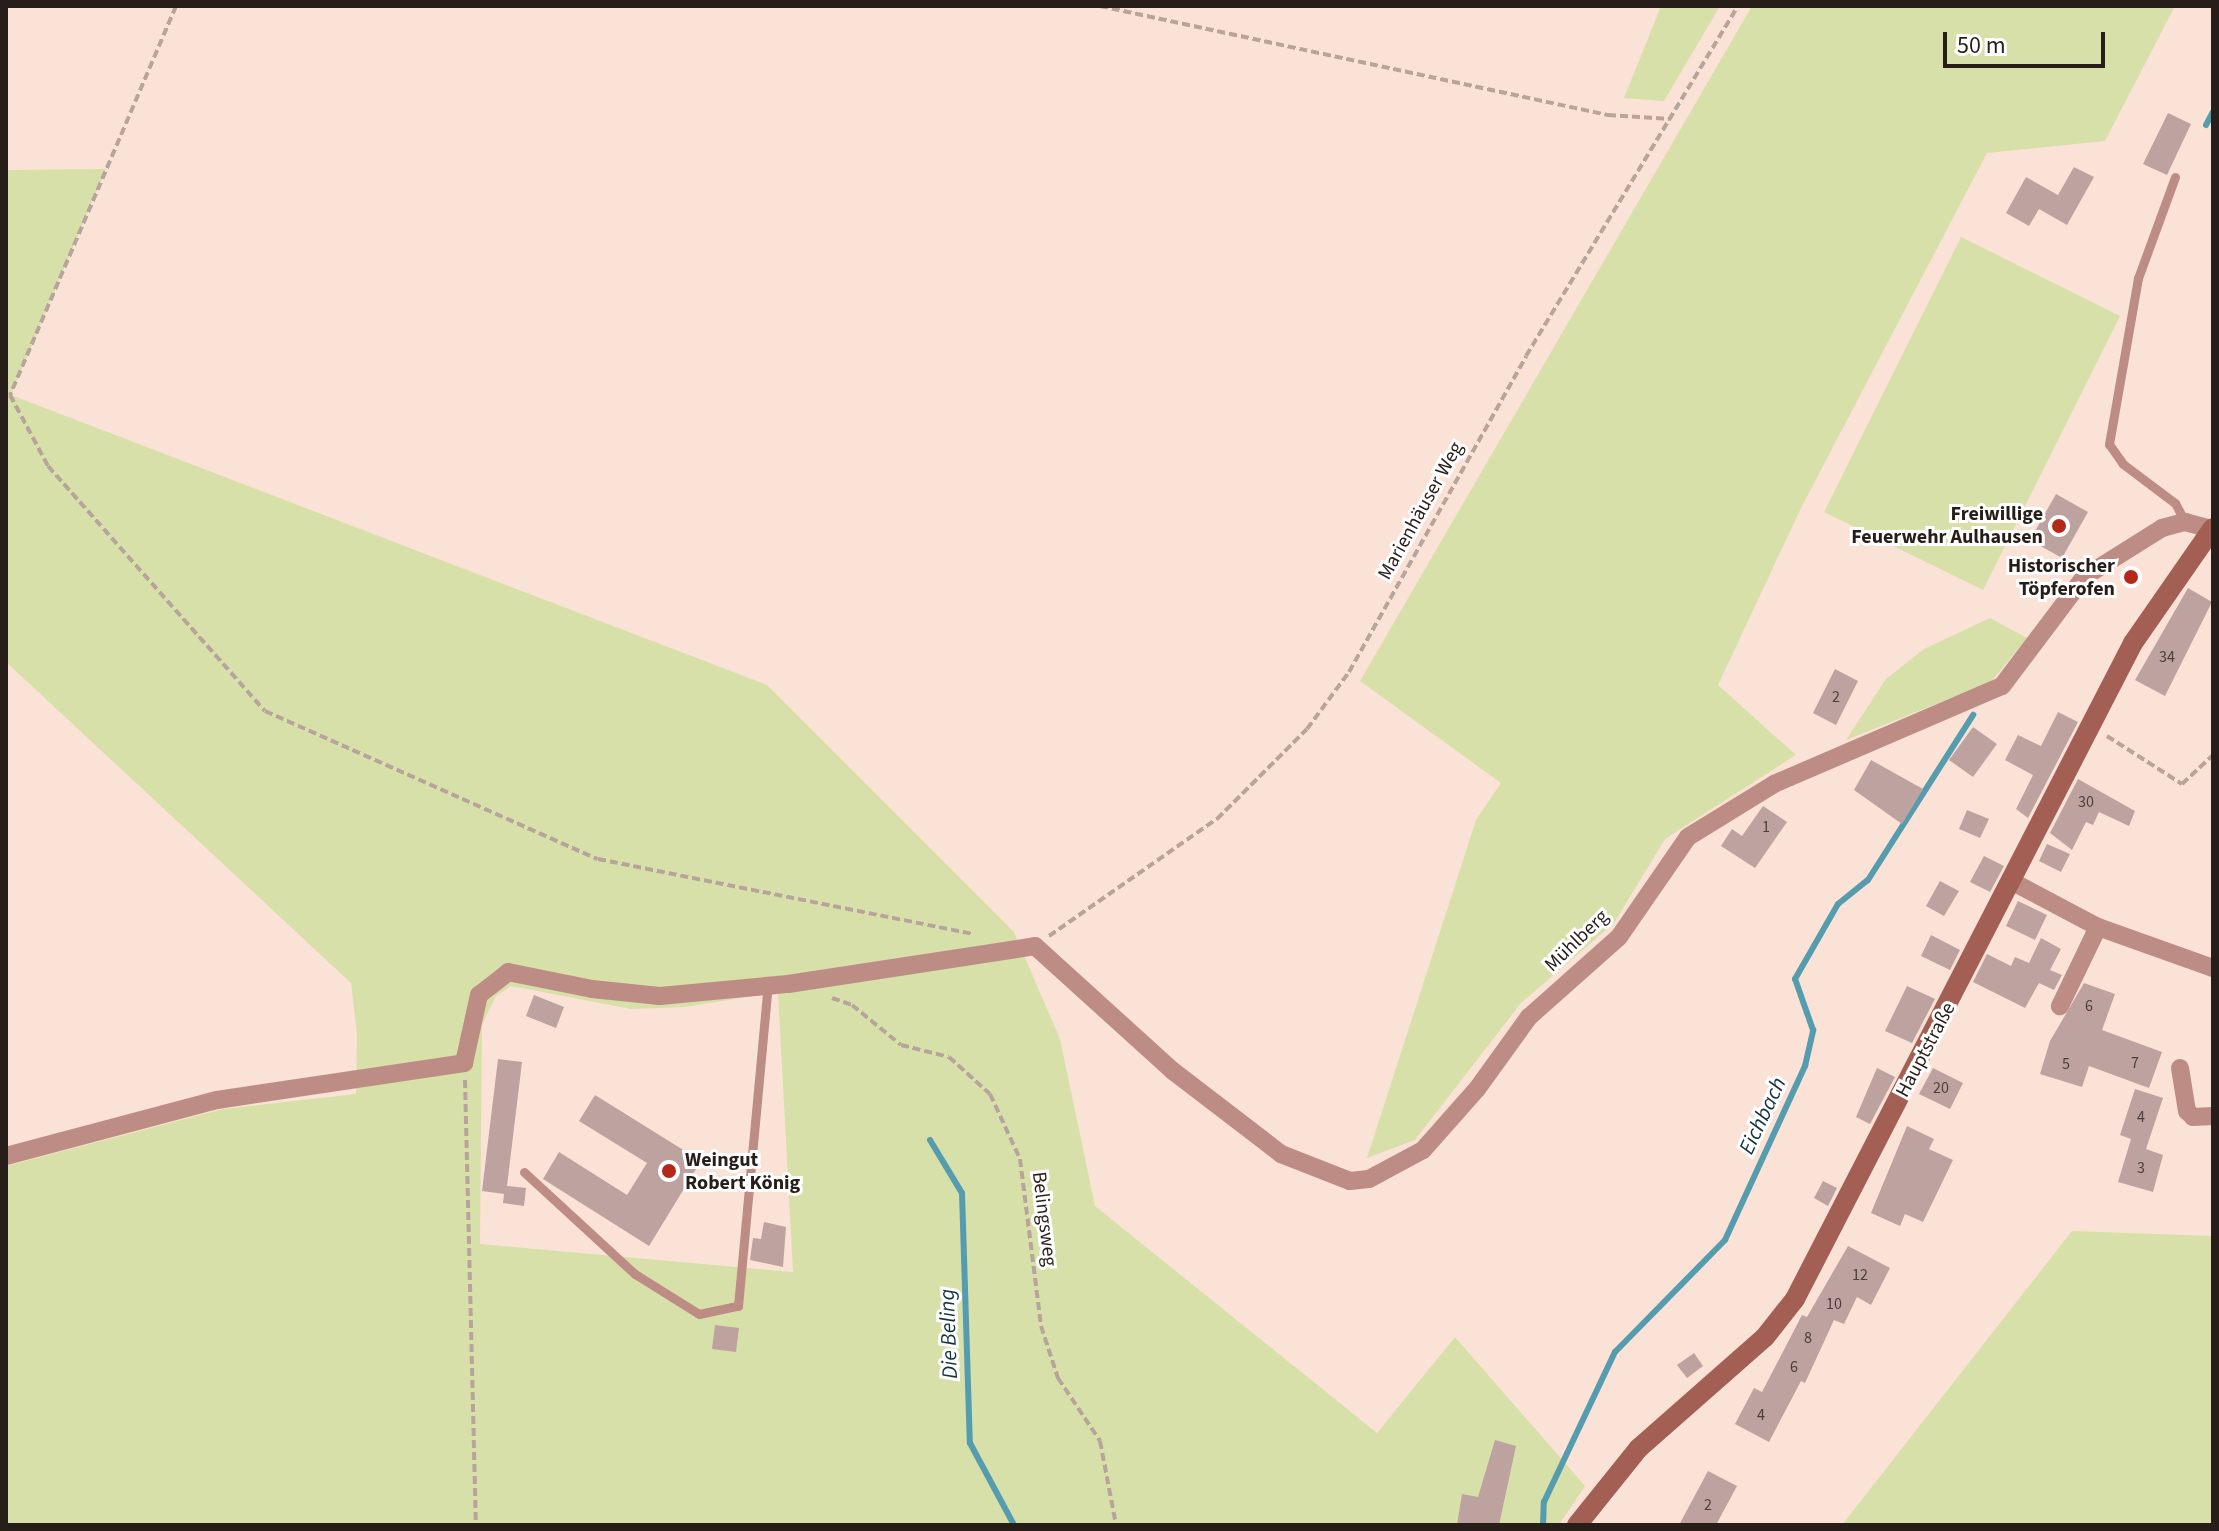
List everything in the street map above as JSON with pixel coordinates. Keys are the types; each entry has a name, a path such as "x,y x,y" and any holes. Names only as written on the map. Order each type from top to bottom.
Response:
{"main road":[{"name":"Hauptstraße","path":"1577,1525 1639,1448 1765,1337 1795,1299 2155,606 2212,529"}],"street":[{"name":"Mühlberg","path":"1035,946 1173,1071 1281,1154 1350,1181 1369,1179 1423,1150 1477,1089 1529,1017 1619,937 1688,837 1774,784 2002,686 2084,577 2162,528 2185,522"},
{"path":"2185,522 2212,529"},
{"path":"2011,881 2098,927 2213,968"},
{"path":"2060,1006 2098,927"},
{"path":"6,1156 217,1100 464,1063 479,995 508,972 660,996 768,985 1035,946"},
{"path":"2180,1068 2187,1111 2193,1117 2213,1116"}],"lane":[{"path":"2175,177 2138,278 2109,444 2123,464 2175,503 2185,522"},
{"path":"524,1172 635,1274 699,1314 738,1306 768,985"}],"path":[{"path":"176,6 10,395 48,466 265,711 598,859 988,937"},
{"path":"1100,6 1608,115 1671,119"},
{"name":"Marienhäuser Weg","path":"1035,946 1217,819 1307,729 1349,672 1526,356 1738,6"},
{"path":"2091,726 2182,784 2213,755"},
{"name":"Belingsweg","path":"827,996 852,1005 901,1045 949,1057 990,1094 1020,1159 1041,1326 1058,1378 1100,1441 1116,1525"},
{"path":"464,1063 476,1525"}],"green space":[{"path":"1661,6 1720,6 1664,101 1624,98"},
{"path":"1752,6 2175,6 2105,141 1987,153 1801,508 1718,685 1796,755 1665,839 1614,923 1521,1003 1415,1140 1367,1158 1476,820 1501,783 1360,681"},
{"path":"106,169 11,395 767,685 1014,932 1060,1039 1095,1206 1377,1433 1455,1337 1585,1486 1559,1525 6,1525 6,1166 223,1109 356,1094 357,1034 351,983 6,662 6,170","holes":["511,986 631,1009 685,1007 778,992 793,1272 480,1244 482,1025 496,996"]},
{"path":"1961,237 2120,316 1983,590 1824,512"},
{"path":"1990,618 2027,638 1991,682 1846,740 1886,679 1924,649"},
{"path":"2072,1231 2213,1236 2213,1525 1842,1525"}],"building":[{"path":"2168,113 2191,124 2167,175 2143,164"},
{"path":"2074,167 2094,177 2067,225 2039,209 2029,226 2006,213 2026,177 2058,195"},
{"name":"Freiwillige Feuerwehr Aulhausen","path":"2056,494 2088,512 2062,558 2030,540"},
{"path":"2188,588 2212,602 2165,696 2135,680"},
{"path":"1835,669 1858,681 1836,725 1813,713"},
{"path":"2058,712 2078,722 2028,818 2016,809 2033,775 2005,760 2018,735 2041,746"},
{"path":"1973,727 1997,744 1973,777 1949,760"},
{"path":"1871,760 1923,789 1902,824 1854,790"},
{"path":"2078,779 2135,811 2129,826 2099,812 2093,825 2086,822 2072,850 2050,833"},
{"path":"1763,806 1787,822 1755,868 1721,846 1732,829 1742,836"},
{"path":"1967,810 1989,819 1980,838 1959,829"},
{"path":"2047,844 2070,854 2061,872 2039,861"},
{"path":"1984,856 2004,866 1990,892 1970,882"},
{"path":"1940,881 1959,891 1944,916 1926,906"},
{"path":"2018,901 2047,915 2035,940 2006,926"},
{"path":"1931,935 1960,950 1950,970 1921,956"},
{"path":"2041,938 2061,949 2050,970 2062,975 2054,990 2039,983 2025,1008 1973,982 1987,954 2011,966 2015,957 2029,963"},
{"path":"2084,983 2115,994 2102,1030 2162,1052 2149,1088 2089,1066 2082,1087 2040,1074 2050,1041"},
{"path":"1907,986 1935,999 1912,1043 1885,1031"},
{"path":"534,995 564,1007 556,1028 526,1016"},
{"path":"498,1059 522,1062 507,1186 526,1188 524,1206 503,1203 504,1194 482,1191"},
{"path":"1877,1068 1895,1077 1870,1124 1856,1117"},
{"path":"1933,1068 1963,1083 1950,1109 1919,1094"},
{"path":"2135,1089 2163,1098 2146,1149 2163,1155 2153,1192 2118,1182 2131,1139 2120,1135"},
{"name":"Weingut Robert König","path":"595,1095 701,1161 649,1246 543,1179 559,1152 627,1195 647,1163 579,1121"},
{"path":"1907,1126 1934,1139 1929,1149 1953,1160 1923,1222 1905,1214 1900,1226 1871,1213"},
{"path":"1823,1181 1837,1188 1828,1206 1814,1198"},
{"path":"764,1222 786,1227 783,1267 750,1260 753,1238 761,1239"},
{"path":"1848,1246 1890,1268 1871,1305 1857,1297 1844,1324 1834,1320 1805,1383 1801,1381 1769,1442 1735,1424 1754,1388 1762,1392 1802,1315 1807,1317"},
{"path":"715,1325 739,1328 736,1352 712,1349"},
{"path":"1694,1353 1703,1366 1687,1378 1677,1365"},
{"path":"1495,1440 1516,1446 1499,1525 1457,1525 1462,1494 1478,1497"},
{"path":"1708,1471 1737,1486 1716,1525 1679,1525"}],"waterway":[{"name":"Eichbach","path":"2206,125 2213,112"},
{"name":"Eichbach","path":"1543,1525 1544,1502 1615,1352 1725,1240 1805,1066 1813,1030 1795,979 1838,904 1868,880 1973,715"},
{"name":"Die Beling","path":"930,1140 962,1193 970,1443 1014,1525"}],"place":[{"name":"Freiwillige Feuerwehr Aulhausen","path":"2059,526"},
{"name":"Historischer Töpferofen","path":"2131,577"},
{"name":"Weingut Robert König","path":"669,1171"}]}
